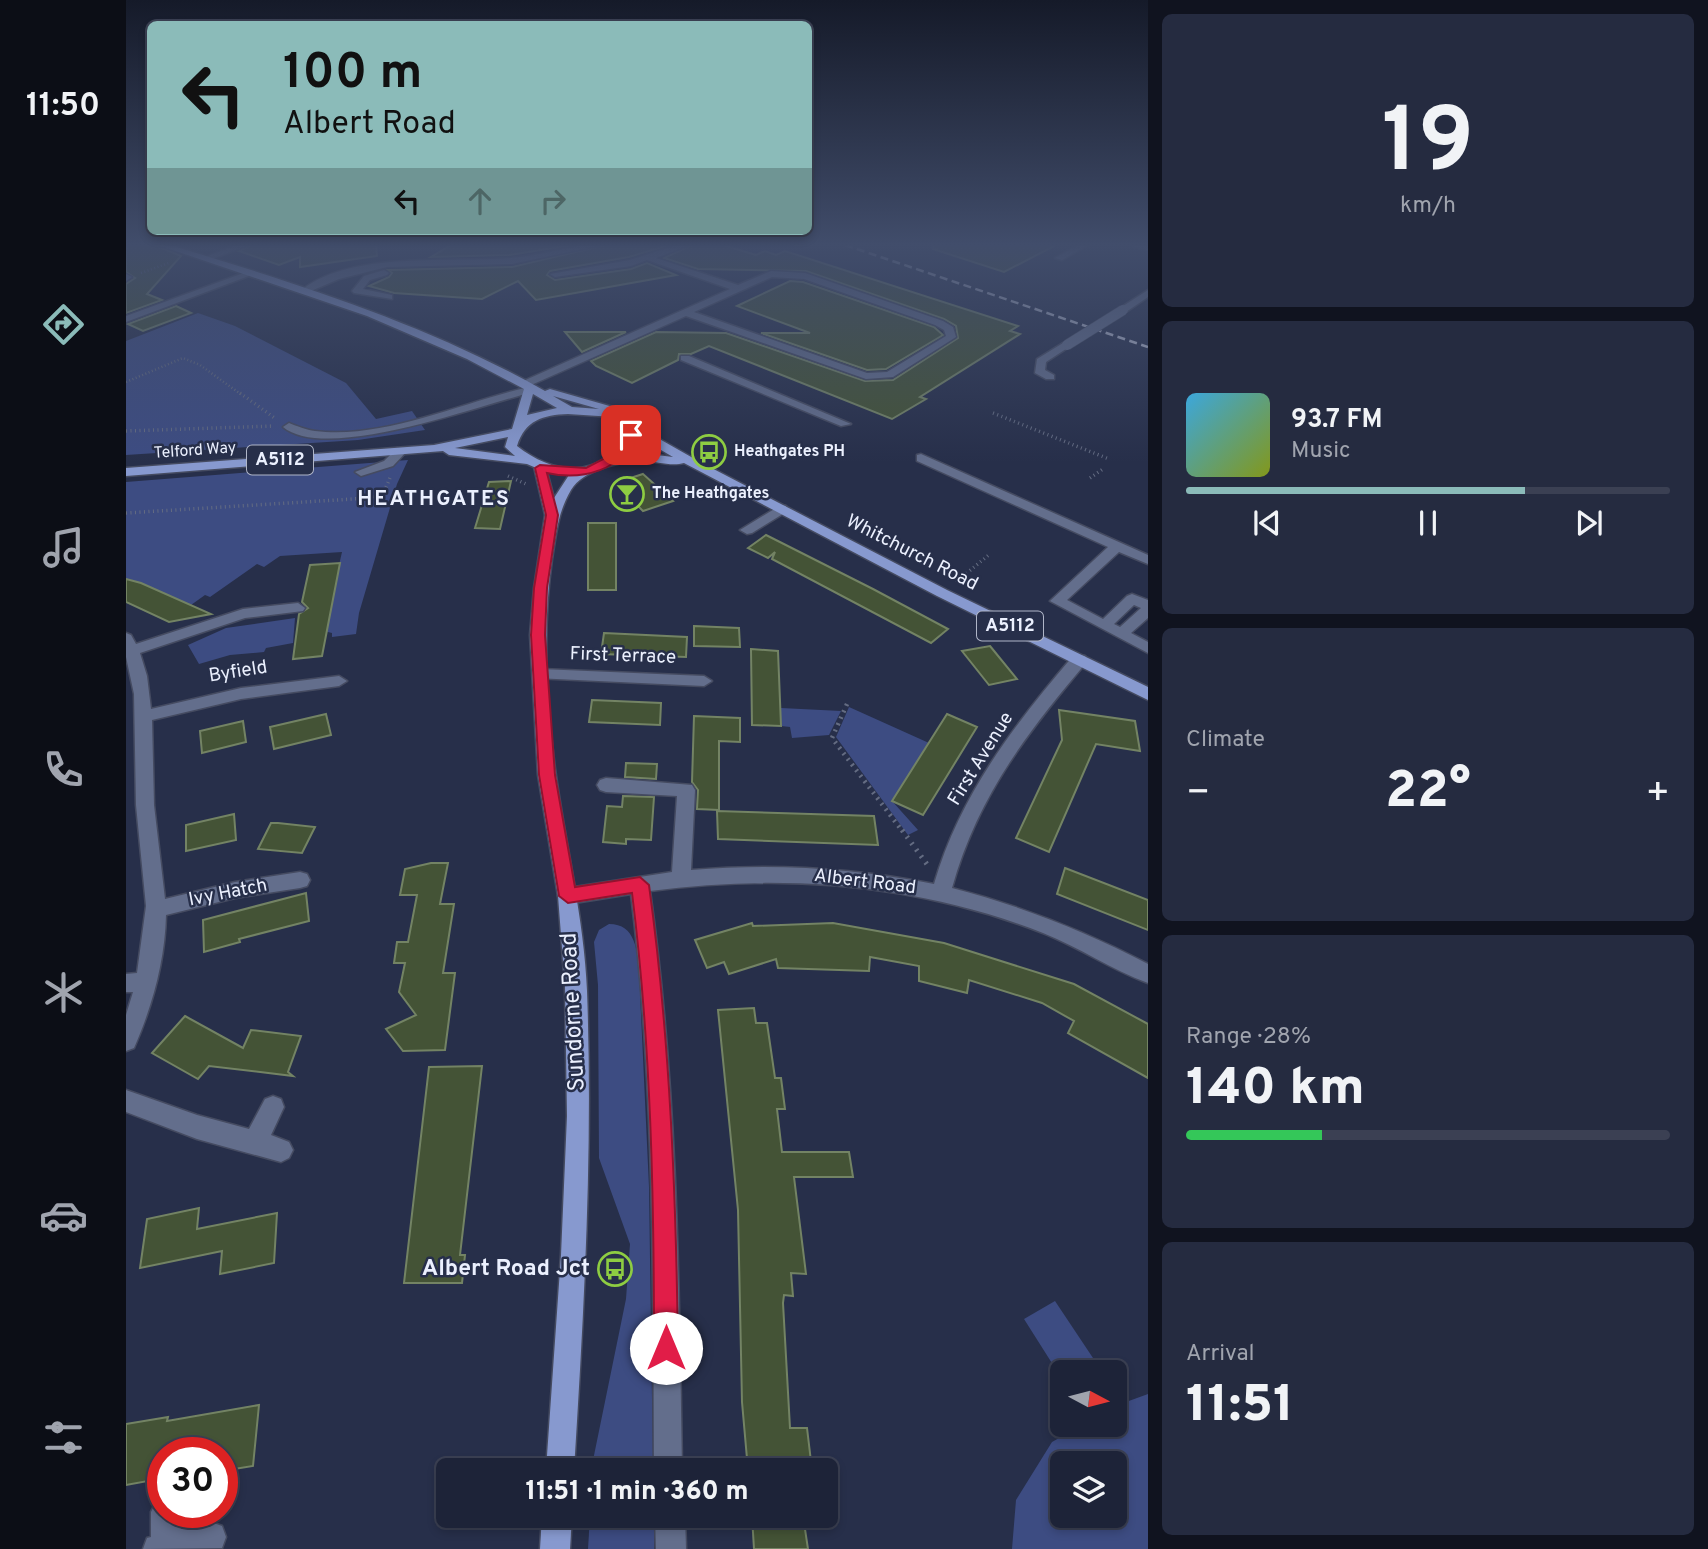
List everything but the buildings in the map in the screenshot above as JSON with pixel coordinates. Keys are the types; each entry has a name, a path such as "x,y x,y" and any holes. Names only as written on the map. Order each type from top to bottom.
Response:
{"main road":[{"path":"381,317 432,337 569,410"},
{"path":"528,386 589,401 615,414"},
{"path":"525,461 511,447 528,386"},
{"name":"A5112","path":"515,429 531,418 569,410 615,414 630,427"},
{"path":"606,464 625,449 631,435 630,427"},
{"name":"Whitchurch Road","path":"630,427 781,509 1148,694"},
{"name":"Telford Way","path":"126,471 434,449 515,429"},
{"name":"Telford Way","path":"434,449 525,461"},
{"name":"Whitchurch Road","path":"606,464 640,457 665,458 696,465"},
{"name":"A5112","path":"525,461 540,468 579,472 606,464"},
{"name":"Sundorne Road","path":"540,468 552,515"},
{"name":"Sundorne Road","path":"561,1458 575,1255 579,1116 576,987 568,896 547,775 538,635 541,588 552,515 566,487 579,472"},
{"path":"555,1549 556,1528"}],"street":[{"path":"289,427 304,435 320,438 359,433 528,386 674,317"},
{"path":"700,317 866,376 889,375 951,337 949,329 923,317"},
{"path":"1051,377 1040,371 1041,361 1111,317"},
{"path":"685,358 845,424"},
{"path":"361,472 383,466 397,458 401,451"},
{"path":"921,458 1148,560"},
{"path":"747,530 781,509"},
{"path":"1117,546 1057,601 1147,647"},
{"path":"1105,625 1132,599 1148,608 1121,634"},
{"path":"126,1041 136,983 156,909 142,757 146,716 139,674 129,645 166,640 243,614 298,608"},
{"name":"First Avenue","path":"943,884 957,841 1000,761 1037,709 1079,660"},
{"name":"First Terrace","path":"541,674 704,681"},
{"name":"Byfield","path":"146,716 223,695 339,681"},
{"path":"606,785 686,790 681,880"},
{"name":"Albert Road","path":"568,896 735,875 819,874 907,885 943,884 1071,935 1148,974"},
{"name":"Ivy Hatch","path":"156,909 235,890 300,880"},
{"path":"640,885 649,954 665,1195 668,1458"},
{"path":"126,1101 197,1127 281,1150"},
{"path":"256,1142 273,1107"},
{"path":"164,1528 162,1548 211,1537"},
{"path":"670,1528 671,1549"}],"path":[{"path":"126,382 183,358 200,365 289,427"},
{"path":"993,413 1110,459"},
{"path":"126,431 235,425 289,427"},
{"path":"126,513 266,502 369,498 383,494 388,486 390,479 383,466"},
{"path":"1090,478 1103,469"},
{"path":"962,577 990,554"},
{"path":"847,704 832,738 943,884"}],"shaded area":[{"path":"187,317 210,317 235,326 346,383 376,419 412,411 425,430 358,440 126,455 126,341"},
{"path":"408,460 397,484 359,613 356,634 332,637 332,633 324,631 342,552 280,556 264,567 257,564 210,597 205,595 191,605 179,607 166,594 146,585 137,591 126,582 126,482"},
{"path":"295,618 293,643 266,648 264,652 230,655 199,664 188,645 226,628"},
{"path":"849,707 929,743 892,801 918,830 908,835 836,737"},
{"path":"781,708 841,711 829,735 792,738 790,727 781,726"},
{"path":"609,924 618,925 630,934 636,947 639,971 649,1187 653,1458 593,1458 626,1299 630,1244 599,1158 598,985 594,942 599,930"},
{"path":"1055,1301 1094,1360 1050,1360 1024,1319"},
{"path":"1148,1394 1148,1549 1012,1549 1016,1500 1052,1442 1061,1437 1127,1437 1127,1402"},
{"path":"589,1528 654,1528 654,1549 588,1549"}],"railway":[{"path":"1060,317 1148,347"}],"place":[{"name":"Heathgates PH","path":"709,452"},
{"name":"The Heathgates","path":"627,494"},
{"name":"Albert Road Jct","path":"615,1269"}],"district":[{"name":"HEATHGATES","path":"434,499"}],"route":[{"path":"631,435 625,449 617,457 589,471 540,468 547,485 552,515 541,588 538,635 547,775 568,896 640,885 649,954 665,1195 666,1348"}]}
